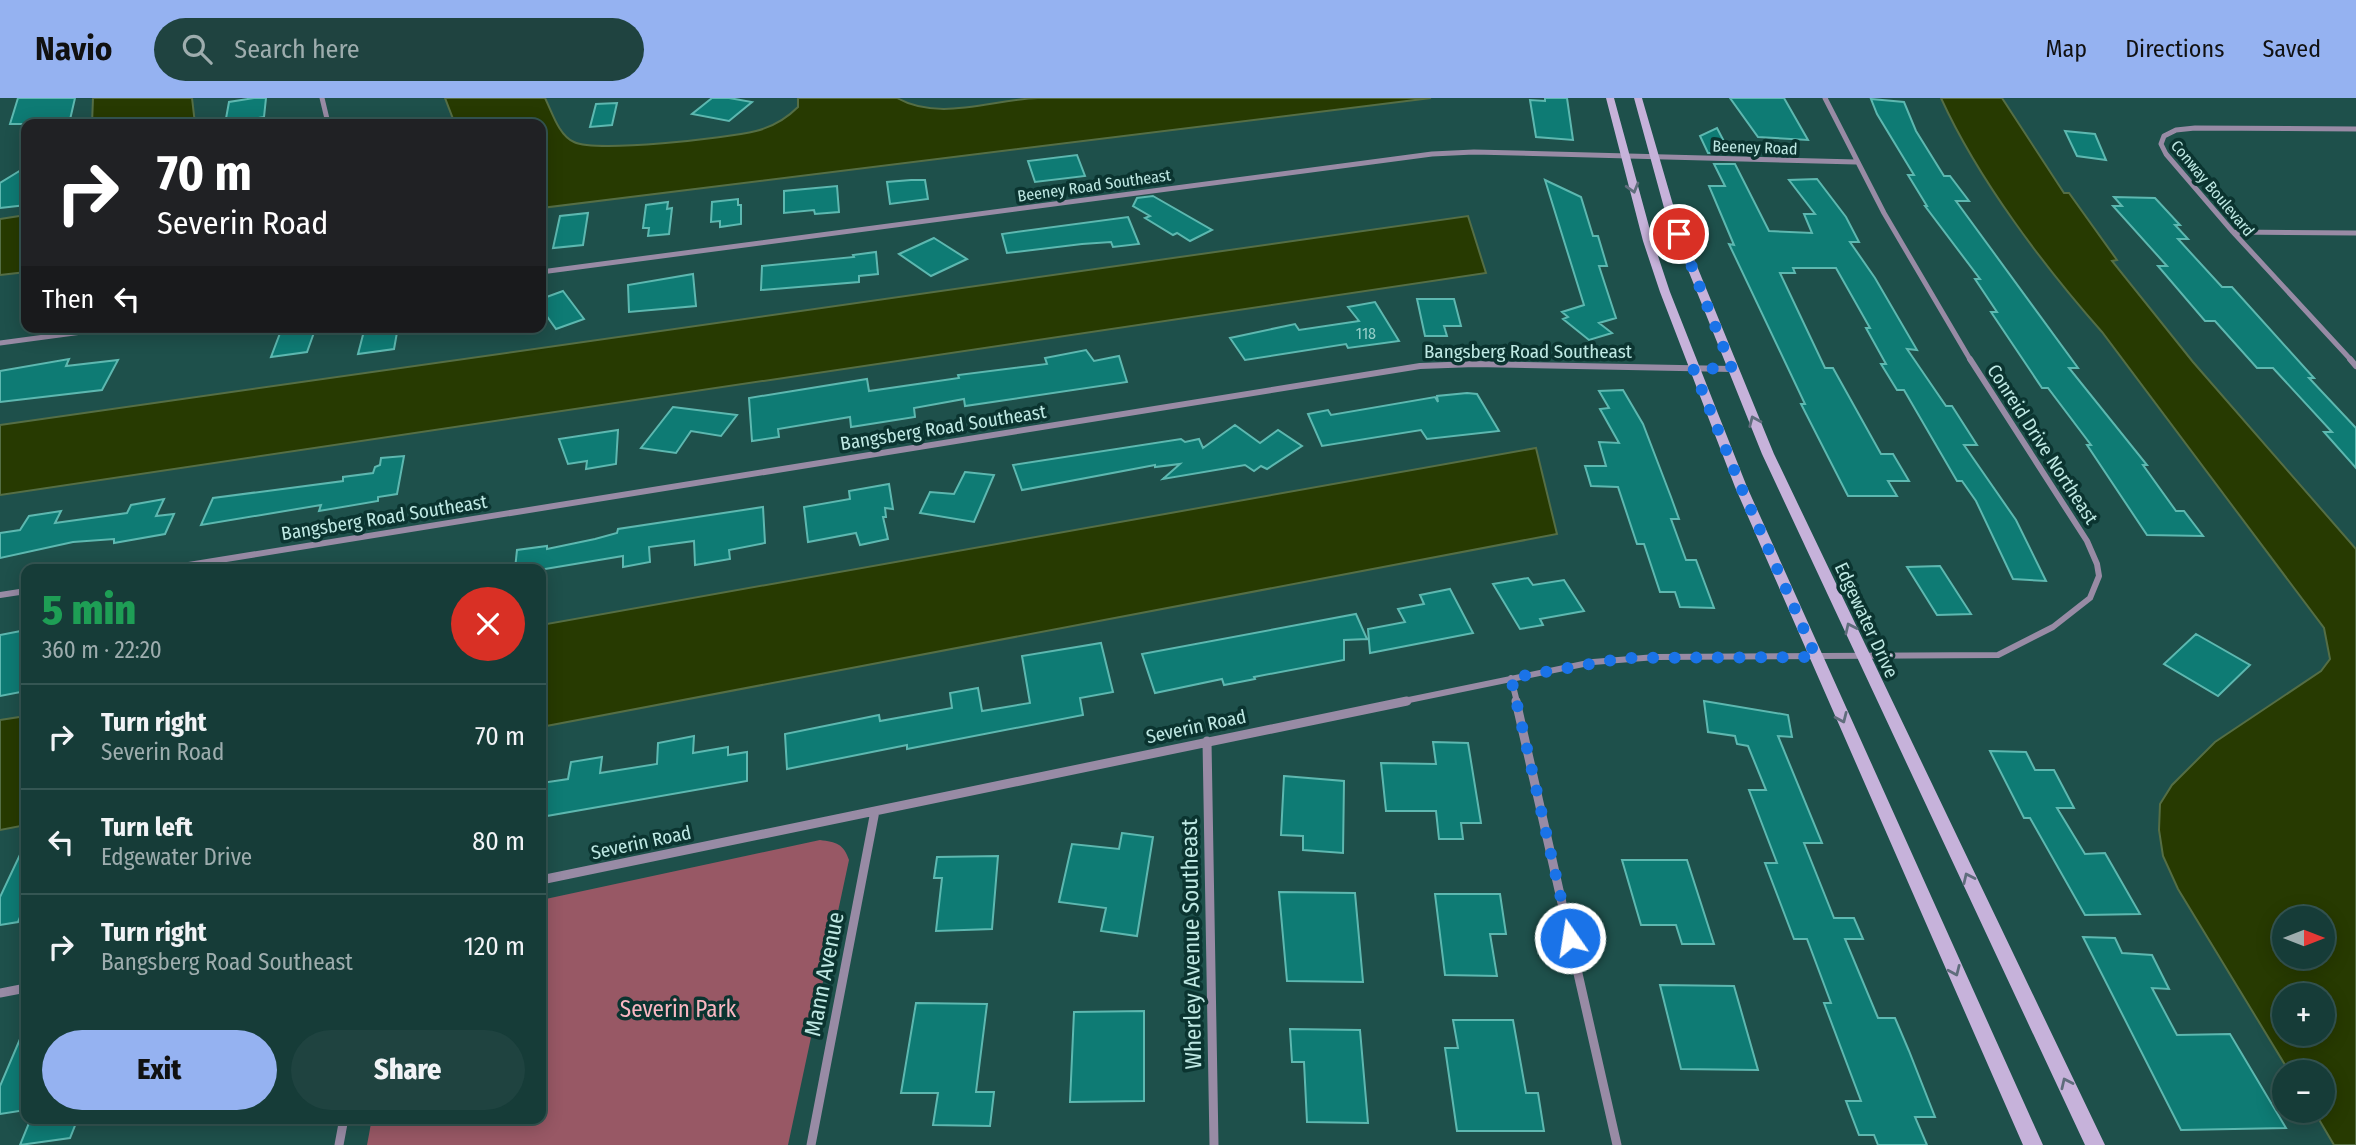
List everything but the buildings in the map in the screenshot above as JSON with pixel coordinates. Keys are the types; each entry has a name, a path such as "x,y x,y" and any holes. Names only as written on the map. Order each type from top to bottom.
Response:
{"street":[{"path":"322,98 327,119"},
{"path":"1610,98 1648,241 1693,368 1741,487 2033,1145"},
{"name":"Edgewater Drive","path":"1638,98 1676,227 1732,369 1863,658 2095,1145"},
{"name":"Conreid Drive Northeast","path":"1825,98 1856,162 1933,301 2087,541 2098,564 2097,586 2086,603 2026,645 1998,655 1863,658"},
{"name":"Conway Boulevard","path":"2356,129 2195,128 2176,130 2164,136 2161,144 2166,154 2233,232 2356,366"},
{"name":"Beeney Road Southeast","path":"546,271 1432,154 1474,152 1653,156"},
{"name":"Beeney Road","path":"1653,156 1856,162"},
{"path":"2233,232 2356,233"},
{"path":"0,343 74,333"},
{"name":"Bangsberg Road Southeast","path":"195,564 1420,366 1475,364 1732,369"},
{"path":"0,595 21,592"},
{"name":"Severin Road","path":"546,879 1511,678 1624,658 1863,658"},
{"path":"1511,678 1617,1145"},
{"name":"Wherley Avenue Southeast","path":"1207,741 1214,1145"},
{"name":"Mann Avenue","path":"811,1145 875,811"},
{"path":"0,993 21,989"},
{"path":"339,1145 343,1124"}],"green space":[{"name":"Severin Park","path":"820,840 839,845 845,850 849,860 788,1145 367,1145 371,1124 546,1124 546,899"}],"shaded area":[{"path":"93,98 192,98 194,119 92,119"},
{"path":"445,98 545,98 556,123 569,139 587,145 608,146 692,140 756,131 789,115 798,107 798,98 897,98 913,105 948,109 1038,98 1431,98 546,207 546,119 453,119"},
{"path":"1941,98 2002,98 2064,193 2069,193 2117,260 2112,261 2193,362 2356,549 2356,1145 2334,1145 2321,1123 2335,1123 2335,1060 2282,1060 2274,1046 2335,1046 2335,983 2272,983 2272,1043 2178,889 2163,856 2159,830 2160,804 2172,785 2215,742 2321,671 2330,659 2324,628 2102,332 2035,250 1973,159"},
{"path":"21,216 21,273 0,275 0,219"},
{"path":"1468,216 1486,273 0,495 0,425"},
{"path":"1536,448 1557,534 546,726 546,624"},
{"path":"21,717 21,826 0,830 0,720"}],"route":[{"path":"1570,938 1511,678 1624,658 1816,657 1741,487 1693,368 1732,369 1679,234"}]}
